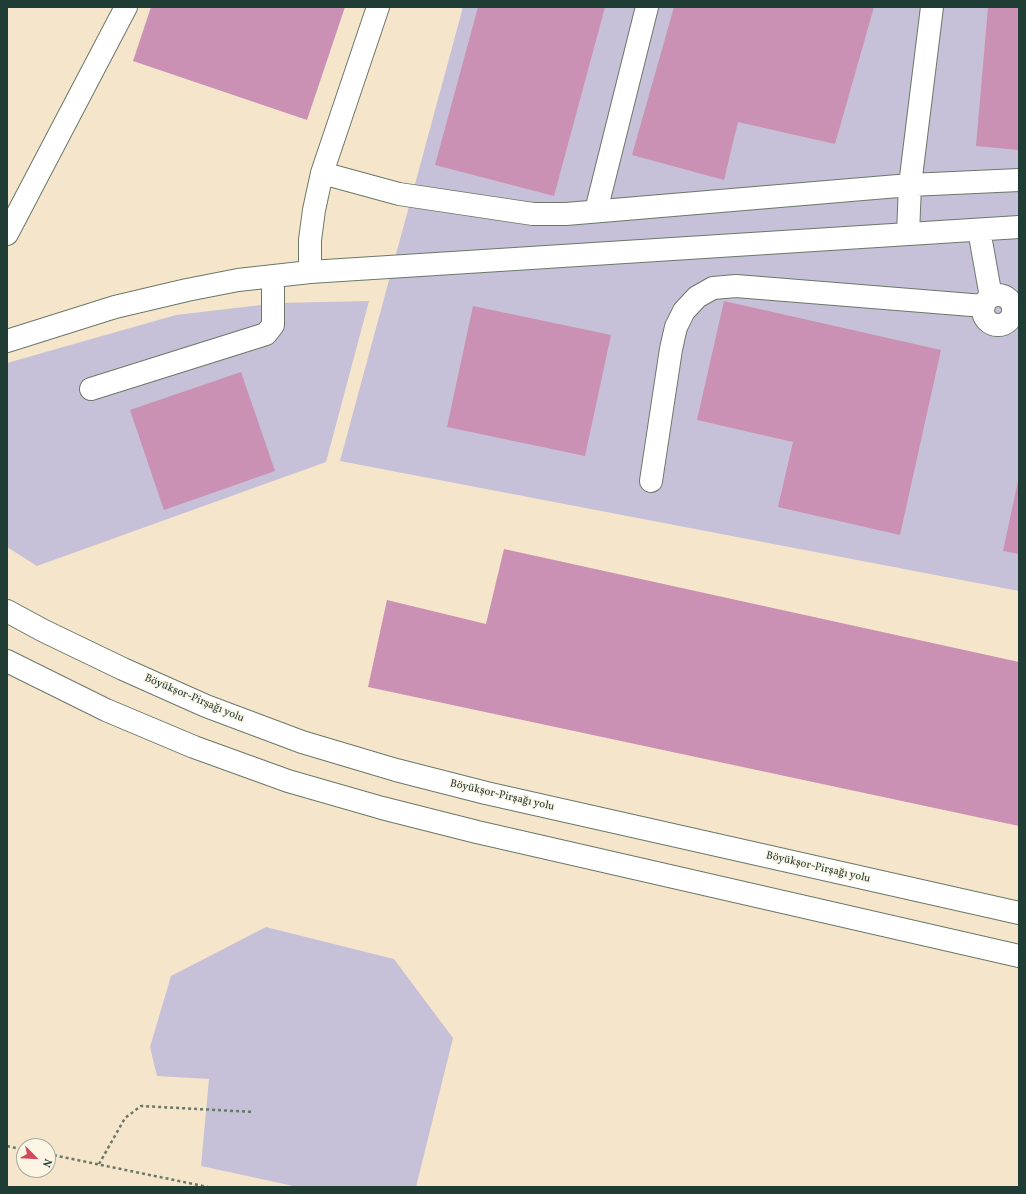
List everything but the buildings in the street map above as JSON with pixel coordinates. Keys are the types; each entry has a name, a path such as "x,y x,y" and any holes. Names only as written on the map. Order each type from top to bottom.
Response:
{"main road":[{"path":"7,234 126,7"},
{"path":"310,272 310,240 314,210 322,173 378,7"},
{"path":"596,211 647,7"},
{"path":"908,234 910,185 932,7"},
{"path":"322,173 399,194 525,213 566,214 910,185 1019,180"},
{"path":"7,341 115,307 187,290 238,280 273,276 310,272 1019,227"},
{"path":"651,481 671,348 676,326 684,311 697,297 713,288 736,286 1002,302 979,230"},
{"path":"91,389 266,334 272,325 273,276"},
{"name":"Böyükşor-Pirşağı yolu","path":"7,611 44,631 206,706 302,742 396,770 486,793 1019,914"},
{"path":"7,662 106,710 194,747 288,781 382,808 485,834 1019,956"}],"path":[{"path":"99,1164 125,1118 141,1106 254,1112"},
{"path":"56,1156 208,1187"}],"shaded area":[{"path":"463,7 1019,7 1019,591 340,461"},
{"path":"369,301 326,462 37,566 7,547 7,363 176,315 278,303"},
{"path":"266,927 394,959 453,1038 416,1187 298,1187 201,1166 209,1079 157,1076 150,1047 171,976"}]}
